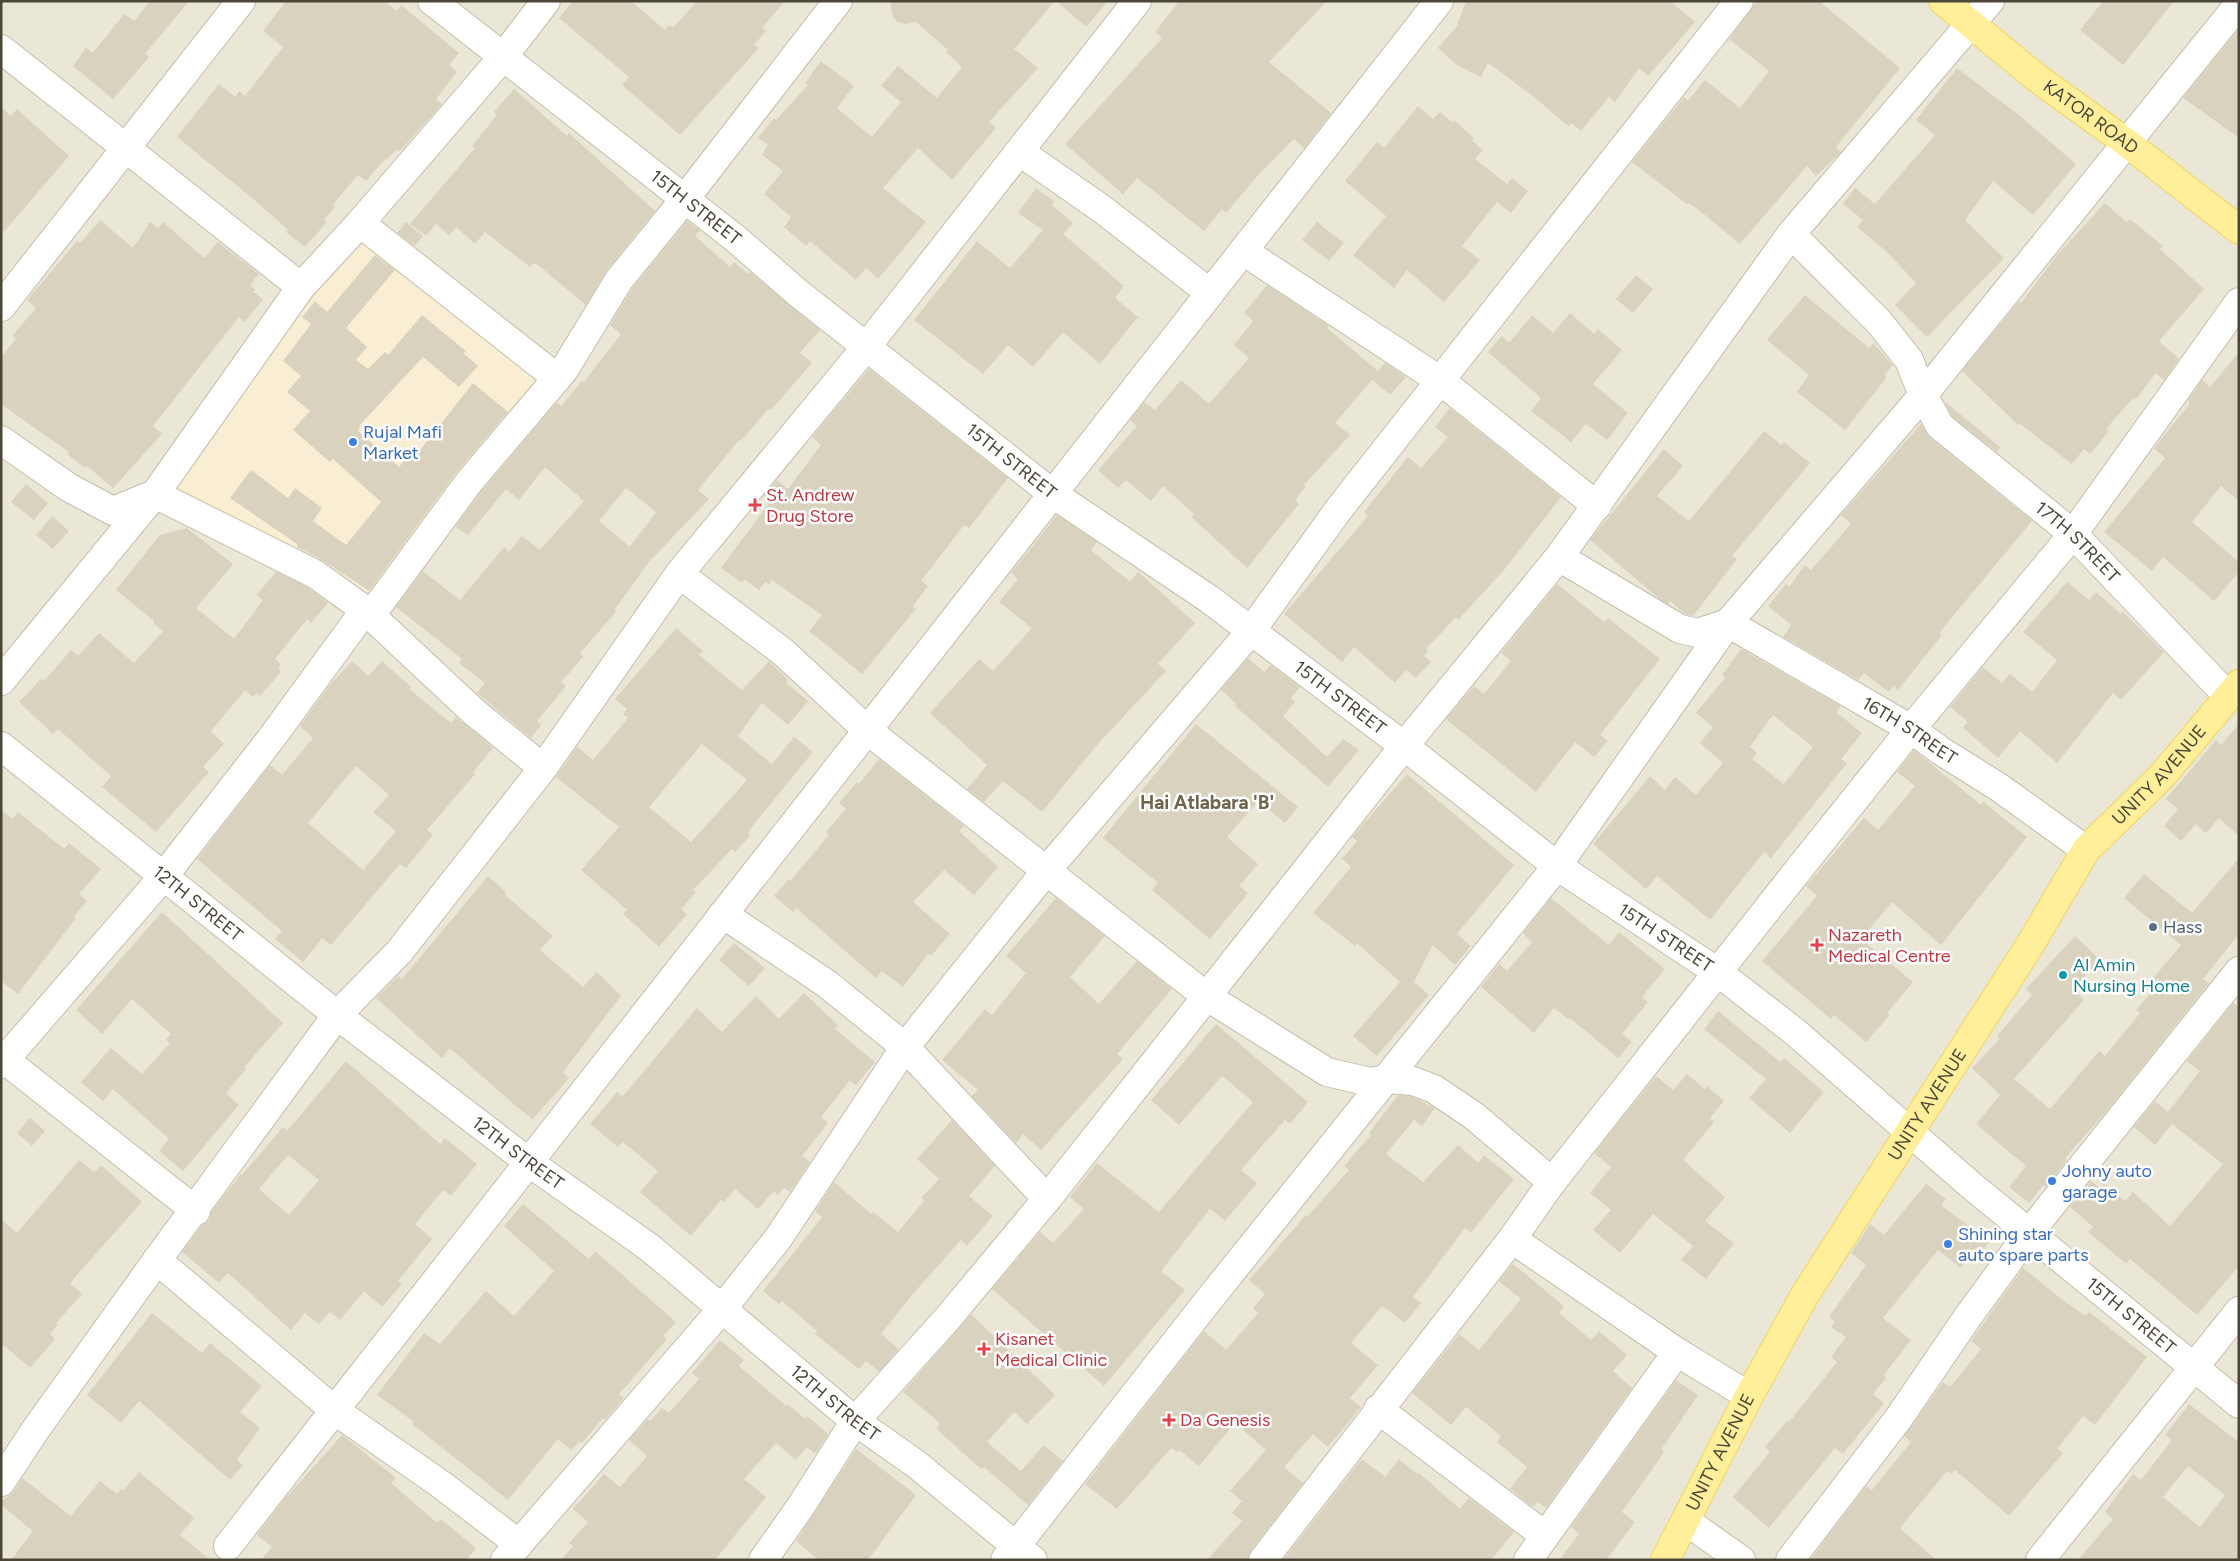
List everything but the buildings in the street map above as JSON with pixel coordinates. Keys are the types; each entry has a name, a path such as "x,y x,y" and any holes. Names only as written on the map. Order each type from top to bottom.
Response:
{"main road":[{"name":"KATOR ROAD","path":"1943,1 2037,78 2127,143 2239,230"},
{"name":"UNITY AVENUE","path":"1665,1560 1749,1396 1806,1293 2030,945 2086,850 2162,776 2234,690"}],"street":[{"path":"1,307 241,1"},
{"name":"15TH STREET","path":"432,1 736,239 798,293 1053,494 1209,599 1404,746 1557,866 1720,973 1795,1032 1973,1187 2239,1404"},
{"path":"1,681 155,494 301,287 360,224 503,57 546,1"},
{"path":"196,1210 3,1062 163,877 469,482 557,378 619,280 684,200 838,1"},
{"path":"1,1482 36,1429 157,1260 196,1210 337,1016 399,952 543,768 679,574 867,346 1137,1"},
{"path":"228,1546 1439,1"},
{"path":"157,1260 334,1410 439,1483 512,1552 722,1309 779,1237 905,1047 1046,871 1251,631 1339,509 1739,1"},
{"path":"763,1560 801,1506 855,1421 947,1318 1047,1199 1404,746 1559,557 1791,234 1990,1"},
{"path":"1018,1555 1211,1297 1557,866 1728,623 1923,395 2239,4"},
{"path":"1,49 301,287"},
{"path":"1020,152 1102,209 1210,293"},
{"path":"360,224 557,378"},
{"name":"17TH STREET","path":"1791,234 1879,322 1909,360 1923,395 1940,426 2073,534 2234,690"},
{"path":"1243,251 1441,381 1597,506"},
{"path":"1263,1560 1378,1409 1512,1239 1552,1182 1720,973 1911,729 2073,534 2239,302"},
{"path":"1,440 68,487 113,511 155,494 315,574 368,612 474,712 543,768"},
{"path":"1559,557 1680,630 1697,633 1728,623"},
{"path":"679,574 783,652 868,730 1206,996 1327,1072 1370,1082 1387,1080 1413,1081 1434,1089 1474,1116 1552,1182"},
{"name":"16TH STREET","path":"1728,623 1911,729 1941,752 2000,788 2086,850"},
{"name":"12TH STREET","path":"1,746 337,1016 530,1163 650,1248 855,1421 916,1464 1018,1555"},
{"path":"723,914 827,984 905,1047 1047,1199"},
{"path":"1790,1560 1898,1419 2029,1232 2239,971"},
{"path":"1512,1239 1677,1352 1749,1396"},
{"path":"2040,1560 2192,1366 2239,1311"},
{"path":"1528,1560 1544,1535 1677,1352"},
{"path":"1378,1409 1544,1535"},
{"path":"1686,1521 1741,1560"}],"shaded area":[{"path":"1,1 2239,1 2239,1560 1,1560"},
{"name":"Rujal Mafi Market","path":"366,240 547,388 376,608 164,496 253,362"}],"place":[{"name":"Rujal Mafi Market","path":"353,442"},
{"name":"St. Andrew Drug Store","path":"755,505"},
{"name":"Hass","path":"2153,927"},
{"name":"Nazareth Medical Centre","path":"1817,945"},
{"name":"Al Amin Nursing Home","path":"2063,975"},
{"name":"Johny auto garage","path":"2052,1181"},
{"name":"Shining star auto spare parts","path":"1948,1244"},
{"name":"Kisanet Medical Clinic","path":"984,1349"},
{"name":"Da Genesis","path":"1169,1420"}],"district":[{"name":"Hai Atlabara 'B'","path":"1207,802"}]}
